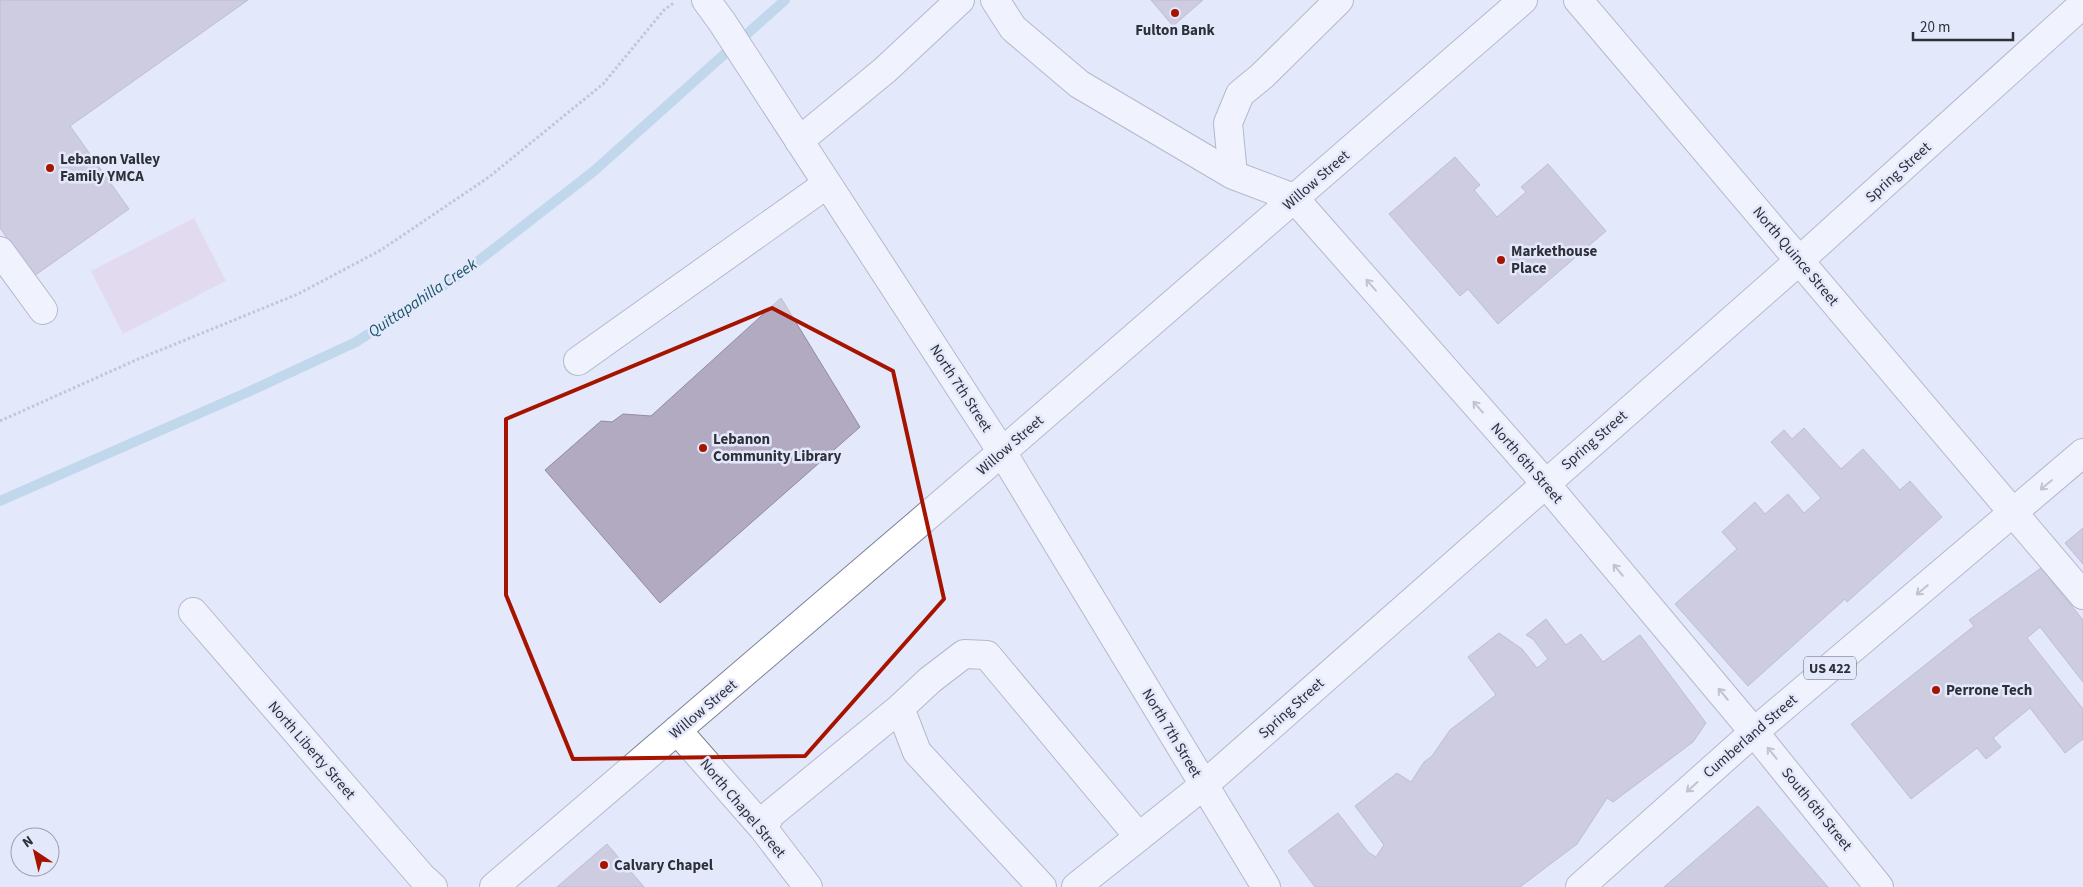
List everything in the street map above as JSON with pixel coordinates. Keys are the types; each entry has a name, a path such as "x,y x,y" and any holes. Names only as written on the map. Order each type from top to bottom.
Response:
{"main road":[{"name":"North 7th Street","path":"706,0 1002,452 1266,887"},
{"path":"799,141 885,70 960,0"},
{"path":"995,0 1012,28 1079,84 1233,175 1294,198"},
{"path":"1233,175 1228,123 1240,94 1262,76 1339,0"},
{"name":"Willow Street","path":"494,887 1002,452 1523,0"},
{"name":"North Quince Street","path":"1578,0 2083,595"},
{"name":"Spring Street","path":"1076,887 1204,786 1545,483 1800,260 2073,13"},
{"path":"578,361 827,184"},
{"name":"North 6th Street","path":"1294,198 1545,483 1754,732"},
{"path":"0,251 43,310"},
{"name":"Cumberland Street","path":"1580,887 1754,732 2083,453"},
{"name":"North Liberty Street","path":"193,612 421,876 433,887"},
{"path":"763,828 771,814 900,708 930,680 964,654 987,655 1139,837"},
{"path":"900,708 918,752 1042,887"},
{"name":"North Chapel Street","path":"677,730 763,828 808,887"},
{"name":"South 6th Street","path":"1754,732 1879,887"}],"path":[{"path":"0,421 136,360 298,294 381,250 489,177 603,84 664,10 678,0"}],"highlighted area":[{"path":"772,308 893,371 944,599 805,756 573,759 506,595 506,419"}],"shaded area":[{"path":"194,218 226,281 123,334 91,271"}],"building":[{"name":"Lebanon Valley Family YMCA","path":"0,0 248,0 70,126 129,209 34,276 0,228"},
{"name":"Fulton Bank","path":"1151,0 1203,0 1173,26"},
{"name":"Markethouse Place","path":"1455,157 1480,185 1474,190 1497,217 1526,192 1521,187 1548,164 1606,231 1498,324 1468,289 1460,296 1389,214"},
{"name":"Lebanon Community Library","path":"781,298 860,427 660,603 545,470 601,421 612,422 623,414 651,416"},
{"path":"1804,428 1841,469 1863,449 1900,490 1910,481 1942,517 1847,602 1845,599 1748,686 1675,604 1737,549 1722,532 1755,502 1765,514 1788,494 1804,513 1821,498 1771,442 1784,430 1792,439"},
{"path":"2083,528 2083,564 2065,543"},
{"path":"2041,568 2083,620 2083,682 2040,627 2027,638 2083,709 2083,739 2065,753 2030,708 1993,738 2001,747 1986,759 1977,748 1911,799 1851,724 1974,626 1969,620"},
{"path":"1546,619 1566,645 1581,634 1603,662 1640,635 1706,723 1693,742 1613,802 1607,798 1577,844 1520,887 1315,887 1288,851 1338,813 1368,852 1376,857 1384,845 1355,806 1397,773 1411,782 1424,762 1432,756 1450,730 1496,695 1468,657 1499,633 1522,649 1537,668 1548,659 1533,639 1526,635"},
{"path":"1758,806 1828,887 1664,887"},
{"name":"Calvary Chapel","path":"607,844 644,887 557,887"}],"waterway":[{"name":"Quittapahilla Creek","path":"0,501 248,392 356,342 464,272 594,171 785,0"}],"place":[{"name":"Fulton Bank","path":"1175,13"},
{"name":"Lebanon Valley Family YMCA","path":"50,168"},
{"name":"Markethouse Place","path":"1501,260"},
{"name":"Lebanon Community Library","path":"703,448"},
{"name":"Perrone Tech","path":"1936,690"},
{"name":"Calvary Chapel","path":"604,865"}]}
